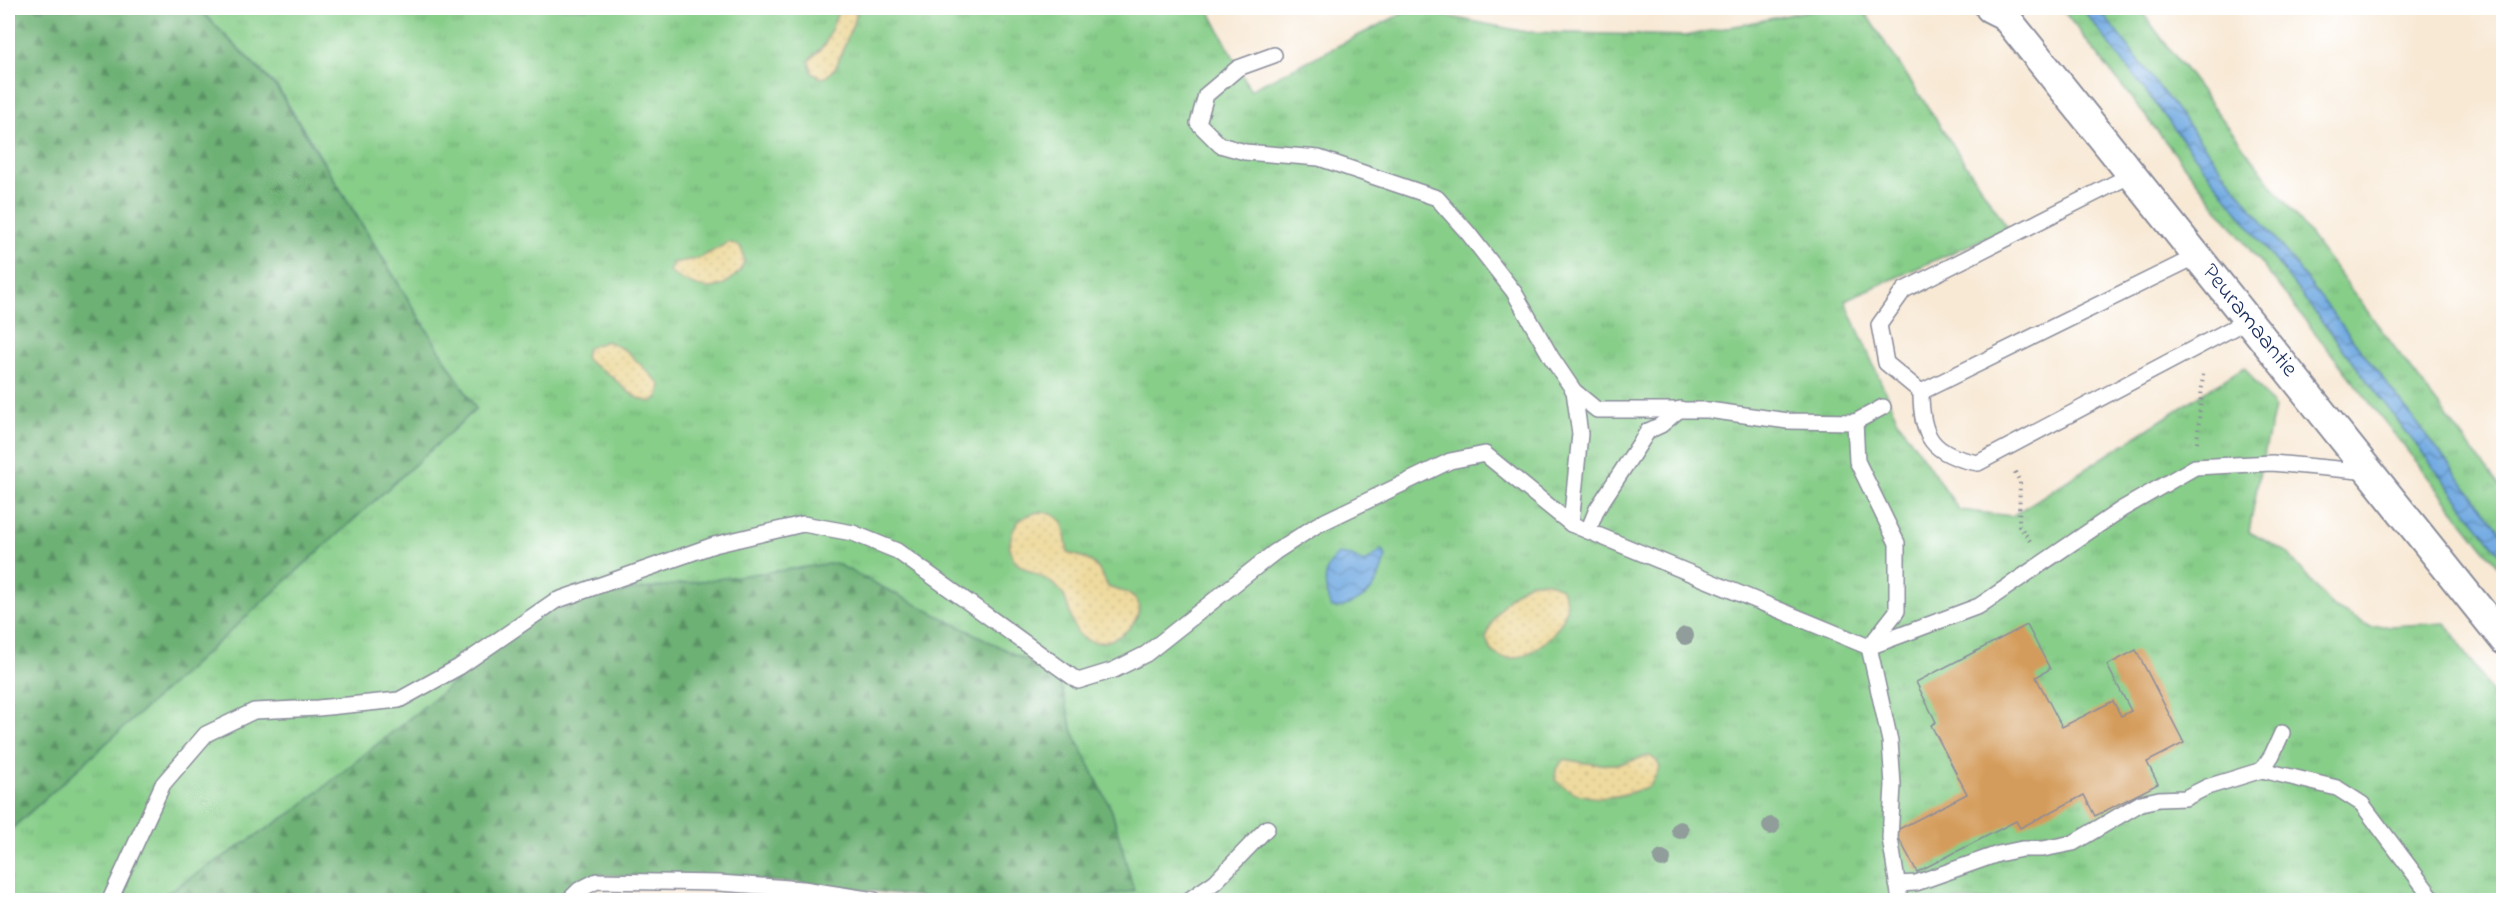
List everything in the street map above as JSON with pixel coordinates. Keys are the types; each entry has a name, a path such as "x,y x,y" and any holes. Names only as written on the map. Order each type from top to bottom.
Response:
{"street":[{"name":"Peuramaantie","path":"1990,8 2004,15 2504,640"}],"lane":[{"path":"1274,54 1238,68 1206,95 1198,123 1220,145 1245,152 1319,158 1437,198 1468,233 1514,292 1551,357 1574,391 1597,410 1708,410 1788,421 1855,422 1883,407"},
{"path":"1921,392 1886,363 1879,325 1904,290 2131,175"},
{"path":"1921,392 2197,256"},
{"path":"1921,392 1921,416 1927,438 1957,459 1978,463 2248,320"},
{"path":"1571,524 1580,434 1574,391"},
{"path":"1588,531 1597,509 1648,431 1661,425 1680,409"},
{"path":"1855,422 1857,461 1897,543 1897,611 1869,647"},
{"path":"110,900 163,784 206,734 254,711 318,708 399,700 459,668 555,601 714,544 803,524 853,533 897,551 1078,681 1114,670 1146,654 1275,552 1317,525 1450,460 1485,454 1571,524 1869,647 1979,606 2122,509 2195,467 2272,463 2370,472"},
{"path":"1869,647 1890,741 1893,785 1890,838 1900,900"},
{"path":"2262,771 2282,733"},
{"path":"1898,884 1916,883 1998,854 2073,843 2141,803 2159,799 2185,798 2207,787 2262,771 2337,788 2362,804 2434,900"},
{"path":"1189,900 1215,882 1267,828"},
{"path":"578,897 597,881 608,881 719,883 803,890 839,898 874,900"}],"path":[{"path":"2195,467 2205,344"},
{"path":"2005,449 2020,482 2019,525 2043,562"}],"green space":[{"path":"8,8 198,8 277,88 476,409 8,832"},
{"path":"198,8 1208,8 1250,90 1411,9 1526,32 1686,36 1822,8 1862,8 2008,228 1845,300 1898,421 1959,510 2012,516 2244,367 2275,408 2249,532 2287,552 2332,606 2371,627 2446,623 2503,710 2503,900 1083,900 1133,891 1112,811 1073,732 1059,678 293,812 156,900 8,900 8,832 476,409 278,88"},
{"path":"2061,8 2082,8 2503,558 2503,573"},
{"path":"2098,8 2139,8 2503,491 2503,535"},
{"path":"835,563 1059,677 1073,732 1112,811 1134,891 1083,900 944,900 805,883 596,875 576,883 561,900 156,900 293,812 555,601"}],"sand":[{"path":"840,8 854,8 857,14 836,67 826,77 821,78 812,73 809,61 825,44"},
{"path":"729,242 741,247 744,261 735,276 725,284 713,288 703,287 688,283 669,272 673,263 700,258"},
{"path":"607,341 627,351 661,385 659,396 652,402 631,394 610,375 587,360 585,357 587,348"},
{"path":"1038,512 1052,513 1063,522 1068,553 1089,560 1098,568 1108,587 1130,594 1137,601 1139,608 1137,617 1124,633 1105,642 1086,640 1080,636 1062,593 1055,585 1017,563 1012,556 1009,547 1016,525 1025,517"},
{"path":"1531,582 1548,582 1561,588 1567,604 1563,620 1547,640 1537,648 1514,658 1503,657 1493,652 1489,646 1486,639 1489,630 1508,599"},
{"path":"1650,756 1657,761 1660,768 1650,786 1625,794 1601,798 1589,797 1566,788 1555,780 1556,769 1564,759 1608,764"}],"water":[{"path":"2082,8 2098,8 2503,535 2503,558"},
{"path":"1382,550 1386,557 1373,588 1348,605 1331,608 1326,587 1326,573 1338,554 1352,556 1364,563"}],"building":[{"path":"2027,625 2050,669 2036,677 2062,727 2113,701 2121,716 2131,711 2107,665 2136,650 2184,743 2147,762 2158,784 2095,816 2084,795 2020,828 2016,821 1917,872 1895,831 1967,794 1931,725 1936,722 1916,682"}]}
